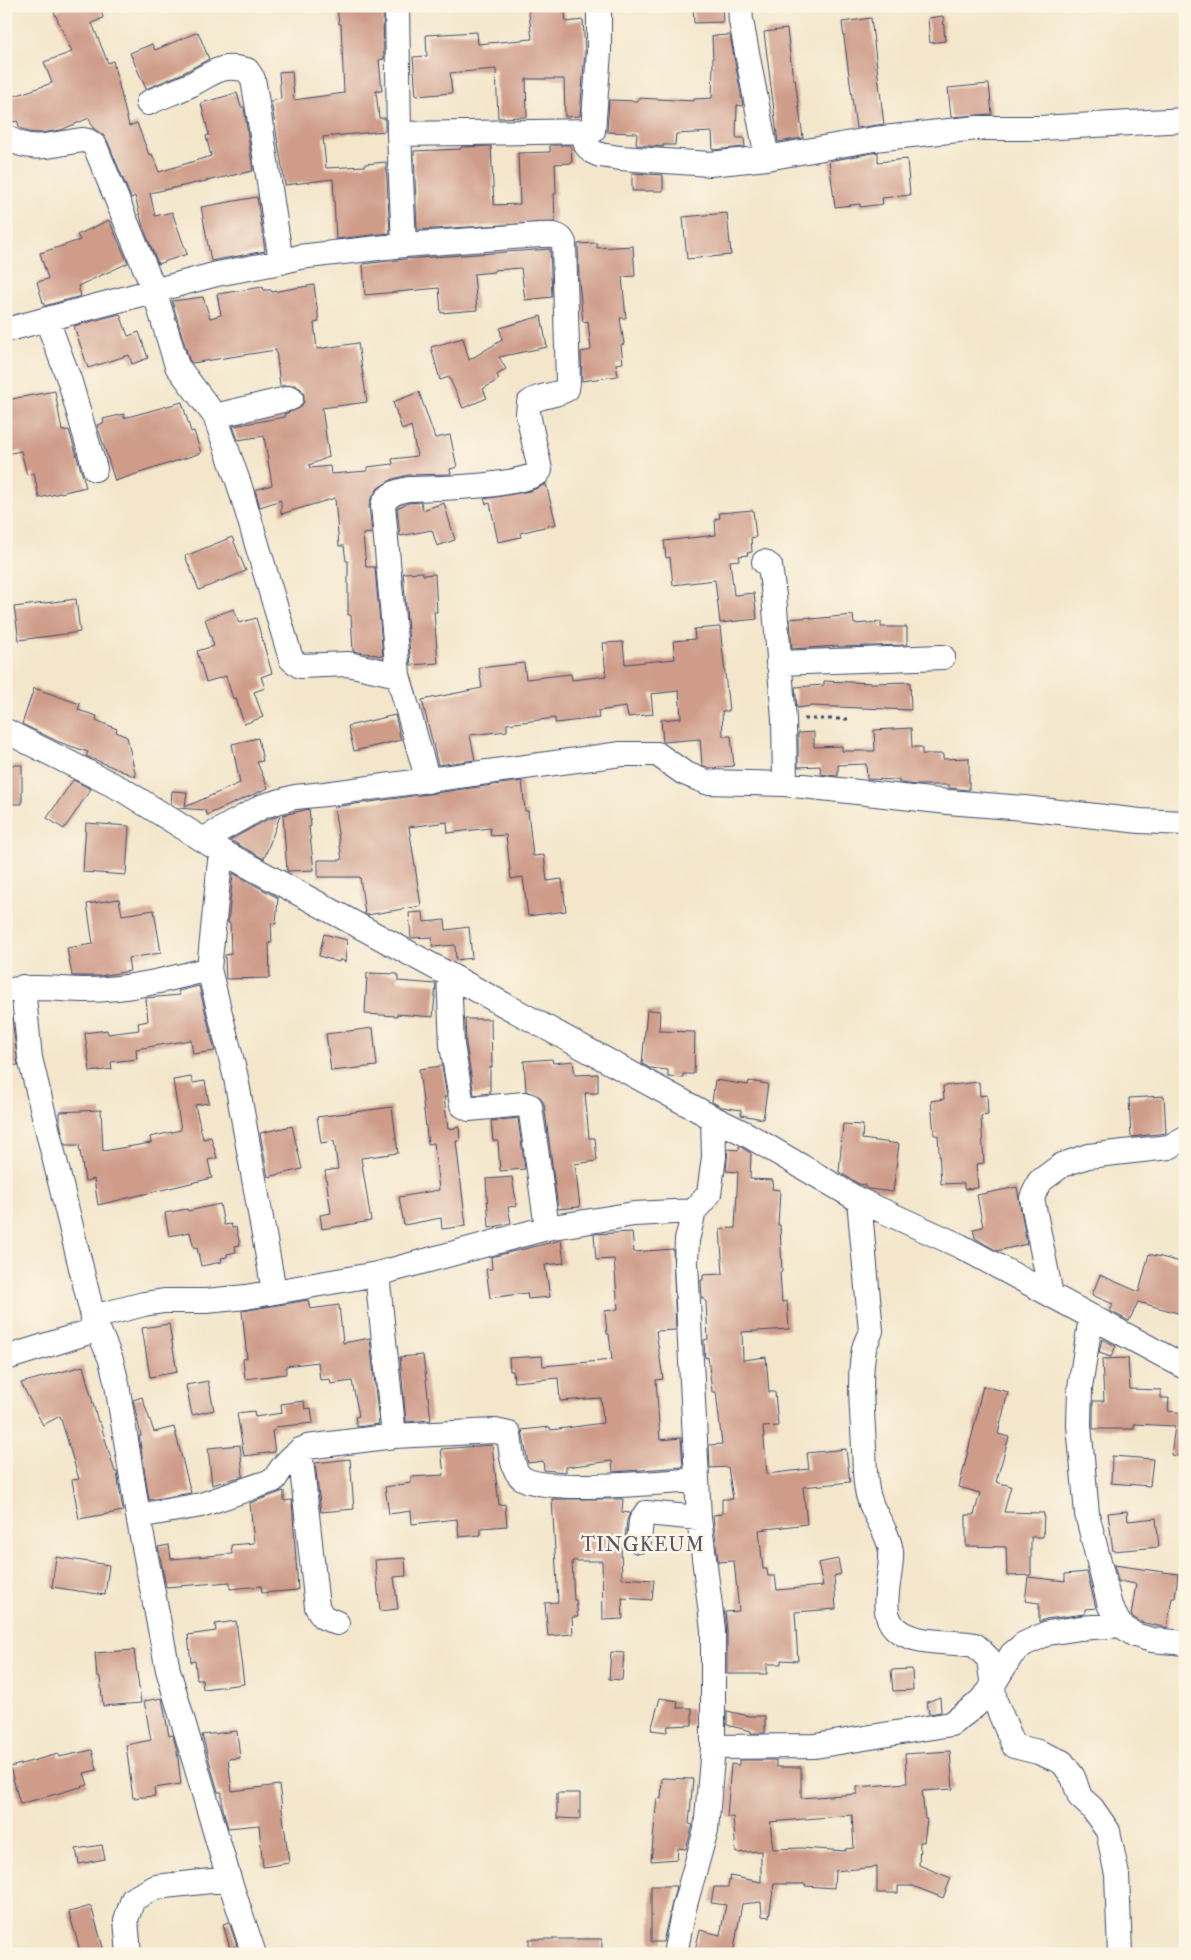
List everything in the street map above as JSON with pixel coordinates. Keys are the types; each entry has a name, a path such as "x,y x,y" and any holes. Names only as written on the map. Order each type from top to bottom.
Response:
{"street":[{"path":"398,6 399,134 404,244"},
{"path":"599,6 599,52 593,131 585,139 590,151 600,155 710,164 767,158 874,139 977,128 1040,128 1185,120"},
{"path":"740,6 741,21 767,158"},
{"path":"148,103 193,83 217,69 234,66 247,70 252,79 259,115 281,262"},
{"path":"399,134 593,131"},
{"path":"6,136 16,144 28,147 42,147 83,140 95,146 154,290 177,366 215,416 242,494 291,659 300,666 348,664 398,675"},
{"path":"6,330 217,274 299,257 404,244 540,235 559,236 562,238 564,244 568,382 567,389 561,393 534,398 529,403 528,414 540,470 536,474 503,482 409,489 395,492 385,500 383,505 398,675 428,781"},
{"path":"47,320 70,382 95,469"},
{"path":"215,416 291,398"},
{"path":"764,562 770,566 772,586 784,719 785,784"},
{"path":"778,663 942,657"},
{"path":"6,731 123,790 212,845 713,1118 746,1134 860,1200 960,1246 1185,1367"},
{"path":"212,845 263,806 295,797 428,781 621,754 657,754 684,773 706,782 785,784 1140,821 1185,823"},
{"path":"212,845 209,969 236,1078 274,1291"},
{"path":"209,969 131,987 88,990 15,989 93,1317 110,1360 117,1384 138,1516 166,1658 229,1879 254,1954"},
{"path":"449,974 452,1045 462,1105 469,1109 524,1104 530,1106 547,1228"},
{"path":"675,1954 684,1908 706,1830 713,1747 713,1630 696,1480 686,1263 687,1240 694,1211 710,1194 714,1157 713,1118"},
{"path":"1051,1295 1032,1198 1039,1182 1062,1165 1088,1156 1169,1147 1185,1138"},
{"path":"860,1200 871,1331 864,1349 862,1378 866,1468 868,1496 874,1512 882,1524 891,1549 886,1606 888,1618 894,1628 905,1636 975,1645 990,1659 995,1702 1014,1746 1038,1752 1062,1762 1073,1777 1080,1797 1092,1808 1108,1831 1117,1875 1120,1954"},
{"path":"93,1317 150,1303 246,1297 377,1274 547,1228 634,1214 694,1211"},
{"path":"377,1274 394,1436"},
{"path":"6,1358 92,1331 93,1317"},
{"path":"1091,1317 1079,1397 1079,1425 1086,1514 1110,1606 1120,1625 1135,1635 1152,1640 1185,1643"},
{"path":"138,1516 201,1505 274,1480 283,1465 300,1450 307,1447 394,1436 495,1431 510,1434 515,1466 520,1477 529,1482 546,1486 696,1480"},
{"path":"300,1450 317,1607 323,1618 337,1622"},
{"path":"639,1541 641,1521 646,1513 699,1518"},
{"path":"713,1747 815,1746 951,1724 975,1706 988,1693 1012,1654 1024,1644 1048,1633 1120,1625"},
{"path":"129,1954 126,1920 133,1900 156,1887 229,1879"}],"path":[{"path":"784,719 848,719"}],"building":[{"path":"66,6 100,6 103,18 92,23 108,63 113,61 129,126 137,123 149,155 152,154 159,172 211,156 206,136 209,135 201,103 237,93 241,107 244,107 253,171 150,193 155,216 172,212 187,254 158,264 143,227 135,196 131,198 107,140 93,128 89,118 61,130 42,133 28,132 20,128 17,121 13,122 6,99 52,83 44,62 72,52 54,12"},
{"path":"337,6 383,6 384,59 379,60 382,91 376,91 379,118 385,118 385,131 323,137 326,168 365,166 365,164 386,162 390,233 336,239 333,179 285,185 271,101 281,99 279,72 292,71 294,100 344,93 341,24 339,24"},
{"path":"528,6 564,6 566,22 583,20 585,51 580,116 565,117 564,79 526,79 527,117 498,118 496,69 450,73 452,93 416,96 413,57 427,56 426,35 477,32 478,44 532,39"},
{"path":"693,6 722,6 723,22 694,23"},
{"path":"943,16 945,41 930,43 928,18"},
{"path":"871,18 884,124 856,128 842,22"},
{"path":"787,29 803,138 778,142 764,32"},
{"path":"198,32 209,59 181,74 146,89 130,53 152,44 155,50"},
{"path":"730,35 743,106 737,105 736,138 744,138 745,147 713,150 712,132 676,134 675,145 663,145 663,147 636,145 637,133 607,132 609,100 638,101 638,98 694,101 694,99 712,98 712,36"},
{"path":"989,84 992,114 951,117 948,88"},
{"path":"550,145 571,145 572,163 555,164 555,222 417,230 414,151 491,146 494,205 520,204 518,153 550,152"},
{"path":"878,152 878,162 907,159 910,195 882,198 883,204 860,207 860,204 835,207 829,161"},
{"path":"632,173 663,175 663,191 632,191"},
{"path":"257,197 265,251 211,261 201,207"},
{"path":"727,213 731,255 687,259 683,217"},
{"path":"109,220 128,263 78,286 81,296 44,306 37,282 48,279 40,253 80,240 77,235"},
{"path":"597,243 597,248 633,246 635,276 622,277 626,318 620,318 624,344 621,345 623,363 616,364 618,376 582,381 581,352 591,350 588,321 583,322 578,244"},
{"path":"550,249 552,297 525,300 521,268 474,274 477,310 441,313 439,288 365,295 363,264 405,259"},
{"path":"314,285 319,322 314,323 317,349 358,343 367,402 322,408 329,457 309,465 310,468 330,466 331,474 367,471 367,467 393,464 392,459 417,456 411,426 402,430 393,402 419,392 435,438 450,435 457,467 450,469 451,474 408,475 393,479 378,488 371,499 369,506 372,533 363,534 366,567 375,567 383,656 353,651 351,615 348,615 348,561 346,561 344,546 339,546 335,498 281,514 281,500 260,507 255,490 272,485 264,436 238,440 233,426 285,417 284,414 300,408 304,402 304,395 301,389 294,385 280,386 276,350 192,363 189,360 172,301 203,297 210,318 221,315 217,294 263,287 264,290 271,290 272,292"},
{"path":"120,314 128,336 139,332 148,358 132,364 129,355 88,368 74,326"},
{"path":"541,316 547,347 499,357 506,369 497,375 499,379 483,389 487,398 463,408 449,377 440,380 431,347 463,338 469,360 502,340 500,328"},
{"path":"55,391 62,431 69,430 86,487 39,498 34,473 27,475 21,451 6,454 6,400"},
{"path":"182,402 191,432 194,431 201,453 115,481 97,425 104,423 103,419 124,414 124,418"},
{"path":"546,484 556,524 520,533 521,537 498,542 490,503 486,504 484,499 530,491"},
{"path":"421,502 423,510 444,503 455,540 437,546 432,530 400,536 397,508 408,503"},
{"path":"753,510 756,537 751,538 752,552 747,553 748,555 739,556 740,560 730,561 734,595 754,593 757,619 720,623 715,580 673,585 670,557 666,558 664,541 716,535 715,519 720,518 719,513"},
{"path":"232,537 246,571 199,590 185,556"},
{"path":"423,572 423,575 435,574 437,612 434,612 438,663 411,665 403,573"},
{"path":"76,599 80,632 19,640 14,607"},
{"path":"234,609 239,623 256,618 272,673 261,677 265,688 254,692 263,717 244,724 236,698 233,699 226,676 206,682 197,651 214,646 205,619"},
{"path":"853,615 854,624 881,622 881,627 907,627 907,645 792,649 790,619"},
{"path":"720,627 729,711 722,711 723,736 731,736 734,766 709,768 702,765 700,739 663,742 661,720 681,718 679,691 651,694 653,714 628,717 626,707 598,711 599,718 555,723 555,718 507,724 507,731 470,735 475,760 438,765 422,700 482,688 479,668 524,663 526,679 571,674 572,680 606,676 603,643 623,642 625,664 675,659 673,641 695,639 694,629"},
{"path":"824,681 910,682 911,710 812,706 797,708 795,687 824,685"},
{"path":"34,688 80,704 78,710 97,716 96,720 117,729 116,732 127,737 136,777 86,756 88,752 59,742 22,724"},
{"path":"395,715 401,740 354,751 348,726"},
{"path":"911,728 912,747 922,747 922,754 943,754 943,759 969,758 969,790 949,788 949,785 917,785 899,783 899,780 867,779 866,764 838,765 838,776 821,774 820,766 798,767 798,733 814,732 814,747 842,746 842,751 875,751 874,730"},
{"path":"258,738 263,761 257,762 268,788 207,815 205,810 177,808 171,804 172,791 187,792 185,807 240,783 232,744"},
{"path":"8,765 22,765 22,804 6,804 6,770"},
{"path":"73,780 91,789 64,829 47,818"},
{"path":"522,781 525,811 528,811 533,856 544,855 547,881 562,879 566,911 528,916 523,877 511,879 506,835 491,836 490,828 448,833 447,822 409,827 421,906 367,915 365,914 360,877 318,877 318,860 342,860 334,807"},
{"path":"309,809 314,870 287,871 283,815"},
{"path":"280,816 264,859 230,840 268,819"},
{"path":"86,823 129,826 126,875 83,872"},
{"path":"233,873 278,898 276,924 271,923 272,943 269,943 270,978 226,979 225,955 231,954 230,923 228,923"},
{"path":"119,899 122,915 154,910 161,953 128,958 130,971 100,976 72,976 67,948 93,944 87,904"},
{"path":"423,912 424,922 445,920 446,930 469,927 472,958 456,960 455,945 433,947 432,937 411,938 409,913"},
{"path":"324,934 347,940 345,962 340,959 339,962 319,956"},
{"path":"367,973 398,974 398,981 436,984 433,1017 365,1014"},
{"path":"199,986 215,1051 193,1054 191,1040 136,1049 137,1059 111,1062 112,1069 90,1072 85,1033 107,1030 108,1034 139,1030 138,1023 148,1021 146,998 180,995 178,991"},
{"path":"647,1010 660,1011 659,1031 695,1032 694,1074 683,1074 683,1078 668,1077 668,1070 650,1068 642,1064"},
{"path":"6,1018 12,1018 18,1065 6,1066"},
{"path":"465,1019 491,1019 492,1067 490,1067 490,1093 474,1095 466,1044"},
{"path":"373,1028 377,1066 331,1071 326,1034"},
{"path":"552,1059 553,1063 573,1061 575,1075 598,1074 598,1093 585,1093 589,1138 595,1138 597,1161 575,1164 580,1207 558,1209 544,1104 540,1097 526,1091 524,1061"},
{"path":"442,1066 447,1097 444,1097 448,1129 459,1127 460,1141 456,1141 466,1226 442,1229 441,1218 404,1225 399,1197 439,1190 434,1143 428,1144 419,1069"},
{"path":"191,1077 193,1083 205,1081 209,1103 195,1105 203,1139 211,1137 217,1158 208,1160 212,1178 98,1205 94,1179 85,1181 79,1145 65,1145 60,1123 60,1112 101,1110 103,1151 151,1143 150,1137 181,1130 173,1080"},
{"path":"715,1080 748,1085 749,1081 768,1084 763,1119 741,1115 741,1110 722,1107 712,1102"},
{"path":"979,1082 980,1096 987,1095 988,1115 981,1116 984,1163 976,1164 978,1188 964,1189 964,1183 941,1184 938,1135 934,1135 931,1101 944,1099 943,1086"},
{"path":"1164,1096 1166,1133 1131,1137 1129,1098"},
{"path":"392,1107 398,1153 361,1158 371,1221 322,1229 320,1215 331,1213 325,1171 338,1169 334,1141 321,1143 317,1117"},
{"path":"518,1118 525,1169 500,1171 498,1141 493,1141 491,1121"},
{"path":"843,1124 863,1125 862,1139 899,1144 893,1192 868,1189 865,1185 859,1184 839,1172"},
{"path":"292,1126 302,1169 268,1177 260,1133"},
{"path":"739,1146 751,1153 750,1179 773,1180 772,1189 780,1190 778,1225 780,1225 782,1272 780,1272 782,1302 787,1301 789,1329 742,1332 743,1360 766,1357 769,1392 775,1392 778,1426 763,1427 767,1474 809,1469 807,1453 846,1449 850,1482 803,1487 807,1524 759,1530 763,1569 767,1569 768,1576 775,1576 777,1590 823,1586 818,1563 838,1559 841,1574 834,1576 836,1609 795,1612 798,1661 781,1660 781,1664 767,1664 767,1674 727,1674 725,1612 739,1611 734,1561 718,1562 713,1515 722,1514 722,1499 733,1499 728,1467 710,1468 709,1445 722,1444 716,1392 712,1392 708,1357 705,1358 704,1340 708,1339 706,1302 702,1299 701,1280 703,1280 703,1275 723,1274 720,1229 735,1228 738,1172 726,1171 728,1149 739,1150"},
{"path":"512,1177 517,1206 508,1207 511,1223 489,1228 486,1179"},
{"path":"1017,1187 1027,1244 997,1251 975,1238 973,1229 983,1227 977,1195"},
{"path":"220,1204 224,1225 231,1224 232,1228 236,1227 240,1245 235,1246 236,1252 221,1258 222,1262 201,1266 197,1248 194,1249 190,1232 169,1236 165,1213 187,1209 188,1211"},
{"path":"632,1232 634,1252 673,1249 676,1330 656,1331 663,1379 656,1380 660,1440 681,1438 683,1467 613,1472 612,1461 566,1467 566,1472 544,1470 543,1461 528,1463 522,1430 550,1427 551,1430 603,1423 601,1398 560,1401 558,1378 514,1382 513,1371 510,1371 509,1358 542,1356 543,1366 612,1360 605,1311 618,1309 614,1259 596,1260 594,1234"},
{"path":"561,1240 564,1263 545,1265 550,1297 528,1299 527,1293 490,1298 486,1269 492,1269 491,1257"},
{"path":"1149,1254 1185,1263 1181,1281 1185,1282 1185,1315 1138,1302 1129,1321 1110,1311 1113,1304 1092,1295 1100,1275 1139,1292"},
{"path":"308,1300 310,1309 339,1305 343,1343 370,1338 379,1424 357,1427 355,1417 359,1416 352,1381 331,1384 330,1379 320,1380 318,1362 286,1366 286,1374 245,1379 243,1359 247,1358 242,1311"},
{"path":"169,1324 177,1372 150,1377 142,1328"},
{"path":"1102,1339 1116,1346 1111,1357 1099,1353"},
{"path":"423,1355 431,1420 406,1422 400,1357"},
{"path":"1128,1358 1130,1389 1161,1390 1161,1398 1169,1398 1168,1411 1185,1413 1185,1457 1171,1455 1175,1426 1134,1424 1134,1429 1093,1429 1093,1401 1104,1401 1102,1359"},
{"path":"83,1366 98,1422 100,1422 115,1472 117,1472 123,1511 79,1519 72,1480 79,1479 60,1416 43,1425 21,1383"},
{"path":"208,1381 214,1410 192,1415 186,1385"},
{"path":"983,1386 1008,1392 998,1434 1009,1437 996,1482 1011,1486 1004,1512 1044,1513 1043,1537 1031,1537 1031,1575 1007,1576 1006,1547 966,1546 966,1515 974,1515 980,1493 959,1487"},
{"path":"142,1397 154,1432 174,1427 191,1493 149,1500 139,1436 141,1436 133,1400"},
{"path":"304,1401 305,1409 311,1408 313,1423 275,1427 276,1430 272,1431 275,1452 244,1456 237,1413 254,1411 255,1417 282,1413 281,1404"},
{"path":"240,1445 243,1476 212,1485 208,1448"},
{"path":"492,1445 499,1505 505,1504 507,1526 481,1528 481,1535 459,1537 457,1519 412,1524 411,1511 389,1514 385,1487 411,1483 411,1477 444,1475 441,1449"},
{"path":"1112,1456 1153,1459 1150,1486 1111,1483"},
{"path":"350,1459 354,1509 321,1512 315,1463"},
{"path":"284,1491 284,1501 292,1500 298,1590 262,1593 261,1586 230,1589 230,1582 166,1587 158,1547 169,1545 171,1559 232,1554 231,1545 254,1543 250,1503"},
{"path":"552,1499 623,1499 622,1512 630,1513 627,1520 625,1540 627,1547 621,1547 622,1578 654,1580 652,1600 622,1598 623,1619 603,1620 602,1561 572,1561 574,1600 576,1600 578,1617 572,1617 573,1634 548,1636 545,1603 558,1602"},
{"path":"1127,1511 1128,1521 1156,1518 1159,1547 1113,1551 1108,1513"},
{"path":"56,1557 109,1565 105,1595 52,1587"},
{"path":"405,1558 406,1576 394,1577 398,1609 380,1611 375,1560"},
{"path":"1114,1565 1178,1574 1175,1598 1172,1598 1167,1628 1141,1622 1131,1616 1136,1584 1118,1581"},
{"path":"1087,1572 1096,1608 1085,1609 1085,1614 1046,1619 1039,1622 1039,1603 1025,1601 1028,1577 1065,1581 1065,1574"},
{"path":"236,1621 244,1684 203,1689 202,1679 197,1679 195,1661 191,1662 188,1635 216,1631 215,1624"},
{"path":"134,1650 141,1703 103,1706 100,1677 97,1677 95,1653"},
{"path":"611,1652 624,1653 622,1680 609,1679"},
{"path":"912,1669 913,1690 893,1691 891,1670"},
{"path":"940,1697 941,1712 929,1714 927,1702"},
{"path":"162,1698 169,1736 173,1735 177,1751 181,1784 154,1788 155,1796 133,1798 126,1745 151,1740 144,1701"},
{"path":"660,1698 678,1701 677,1708 692,1708 692,1725 668,1726 667,1732 651,1730"},
{"path":"727,1711 749,1716 765,1716 765,1733 751,1733 751,1731 727,1725"},
{"path":"237,1731 240,1758 228,1759 232,1791 279,1785 289,1863 263,1867 259,1825 228,1828 222,1805 222,1792 218,1792 202,1735"},
{"path":"92,1750 97,1770 84,1773 88,1785 20,1804 10,1767 58,1754 59,1757"},
{"path":"950,1751 953,1789 922,1791 925,1819 927,1819 924,1842 920,1842 919,1865 951,1878 943,1898 913,1886 898,1886 898,1893 877,1893 877,1867 835,1871 834,1888 805,1886 806,1884 774,1884 769,1917 762,1916 761,1902 742,1904 733,1954 694,1954 700,1930 720,1935 726,1905 711,1903 714,1887 728,1887 730,1876 761,1882 761,1851 736,1853 733,1817 727,1817 731,1764 739,1765 739,1760 776,1760 776,1767 801,1767 801,1798 857,1794 857,1787 907,1783 905,1754","holes":["852,1815 854,1848 845,1849 846,1851 801,1848 773,1849 770,1822"]},
{"path":"662,1778 693,1779 689,1824 693,1825 686,1849 678,1848 677,1859 651,1861 657,1798 661,1799"},
{"path":"557,1793 580,1793 580,1819 557,1818"},
{"path":"102,1845 105,1859 79,1864 76,1849"},
{"path":"651,1886 676,1886 663,1942 651,1942"},
{"path":"91,1906 105,1954 81,1954 69,1912"},
{"path":"229,1922 237,1946 230,1948 223,1924"},
{"path":"529,1939 602,1939 602,1954 529,1954"}],"district":[{"name":"TINGKEUM","path":"643,1544"}]}
